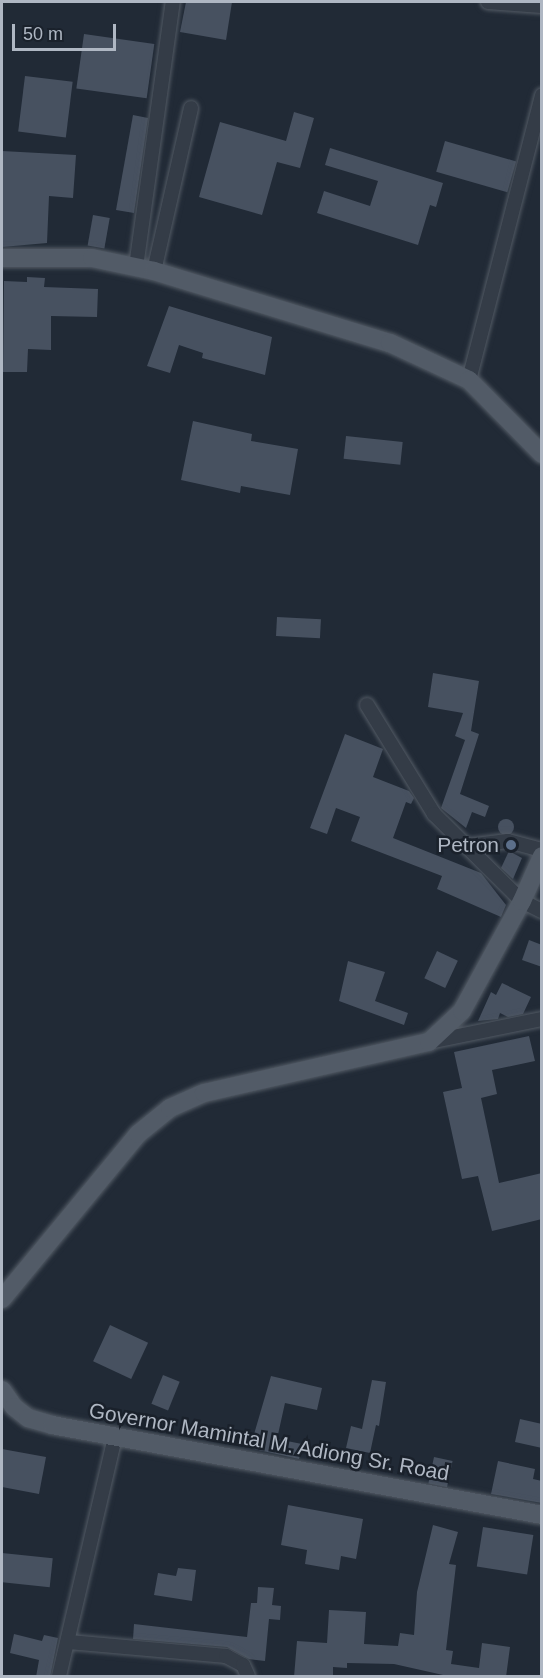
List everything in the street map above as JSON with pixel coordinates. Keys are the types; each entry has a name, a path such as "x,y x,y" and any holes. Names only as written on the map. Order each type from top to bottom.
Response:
{"main road":[{"path":"2,258 92,258 136,267 390,343 469,380 542,454"},
{"path":"2,1299 138,1134 170,1108 204,1093 429,1042 462,1011 522,901 540,860"},
{"name":"Governor Mamintal M. Adiong Sr. Road","path":"2,1390 28,1418 115,1437 542,1515"}],"street":[{"path":"136,267 172,2"},
{"path":"488,2 542,6"},
{"path":"469,380 542,95"},
{"path":"154,271 191,108"},
{"path":"367,705 434,814 522,901 542,911"},
{"path":"468,846 508,841 540,860"},
{"path":"429,1042 542,1019"},
{"path":"59,1677 115,1437"},
{"path":"69,1642 226,1656 243,1665 248,1677"}],"building":[{"path":"186,2 232,2 226,40 180,32"},
{"path":"84,34 154,44 147,98 76,88"},
{"path":"25,76 73,82 66,137 18,132"},
{"path":"294,112 314,118 300,168 277,162 262,215 199,197 220,122 286,141"},
{"path":"133,115 148,118 134,213 116,210"},
{"path":"445,141 516,161 507,192 436,172"},
{"path":"330,148 443,183 436,207 430,205 418,245 317,213 324,191 370,206 378,181 325,165"},
{"path":"2,151 76,155 73,198 49,196 47,243 2,247"},
{"path":"93,215 110,218 104,248 88,246"},
{"path":"27,277 45,278 44,287 98,289 97,317 51,316 51,350 28,349 27,372 3,372 4,281 27,282"},
{"path":"169,306 272,337 265,375 202,358 203,353 179,345 170,373 147,366"},
{"path":"193,421 252,434 251,441 298,449 290,495 241,486 240,493 181,480"},
{"path":"346,436 403,442 400,465 344,459"},
{"path":"277,617 321,619 320,638 276,636"},
{"path":"433,673 479,681 471,731 479,734 460,794 489,806 485,817 472,812 466,828 441,808 465,740 455,736 463,713 428,707"},
{"path":"345,734 383,749 373,777 409,791 414,798 411,804 406,802 393,838 481,873 506,905 501,917 437,889 442,876 351,841 360,817 336,808 327,834 310,828"},
{"path":"506,819 514,827 506,835 498,827"},
{"path":"509,851 522,858 513,879 501,868"},
{"path":"529,940 542,945 542,967 522,960"},
{"path":"437,951 458,961 445,988 424,978"},
{"path":"348,961 385,972 375,1001 408,1013 404,1025 339,1001"},
{"path":"502,983 531,997 523,1014 508,1017 500,1013 498,1019 478,1021 491,992 496,995"},
{"path":"529,1036 535,1061 492,1070 497,1094 481,1098 499,1183 542,1173 542,1219 492,1231 478,1176 462,1179 443,1092 462,1088 454,1052"},
{"path":"110,1325 148,1343 131,1379 93,1361"},
{"path":"163,1375 180,1382 168,1410 151,1404"},
{"path":"271,1376 322,1388 317,1410 285,1403 277,1439 302,1444 299,1459 250,1448"},
{"path":"372,1380 386,1382 379,1426 376,1425 370,1453 346,1448 351,1426 362,1429"},
{"path":"520,1419 542,1424 542,1448 515,1442"},
{"path":"2,1449 46,1457 39,1494 2,1487"},
{"path":"434,1457 453,1461 447,1487 428,1483"},
{"path":"498,1461 535,1469 533,1479 542,1481 542,1503 491,1494"},
{"path":"288,1505 363,1519 356,1559 341,1556 339,1570 305,1564 307,1550 281,1545"},
{"path":"433,1525 458,1532 449,1564 456,1565 446,1650 453,1651 451,1664 479,1668 482,1643 510,1647 506,1677 452,1677 394,1664 347,1663 347,1668 333,1667 333,1677 294,1677 297,1641 327,1643 329,1610 366,1612 364,1644 398,1646 400,1633 414,1635 417,1592"},
{"path":"483,1527 533,1535 527,1574 477,1567"},
{"path":"2,1553 53,1558 50,1587 2,1582"},
{"path":"178,1568 196,1570 192,1601 154,1595 158,1573 176,1576"},
{"path":"258,1587 274,1588 272,1605 281,1606 280,1620 269,1619 265,1661 249,1659 227,1647 133,1639 134,1624 247,1637 251,1603 257,1603"},
{"path":"14,1634 42,1641 44,1635 58,1638 50,1677 36,1677 39,1660 10,1653"}],"place":[{"name":"Petron","path":"511,845"}]}
